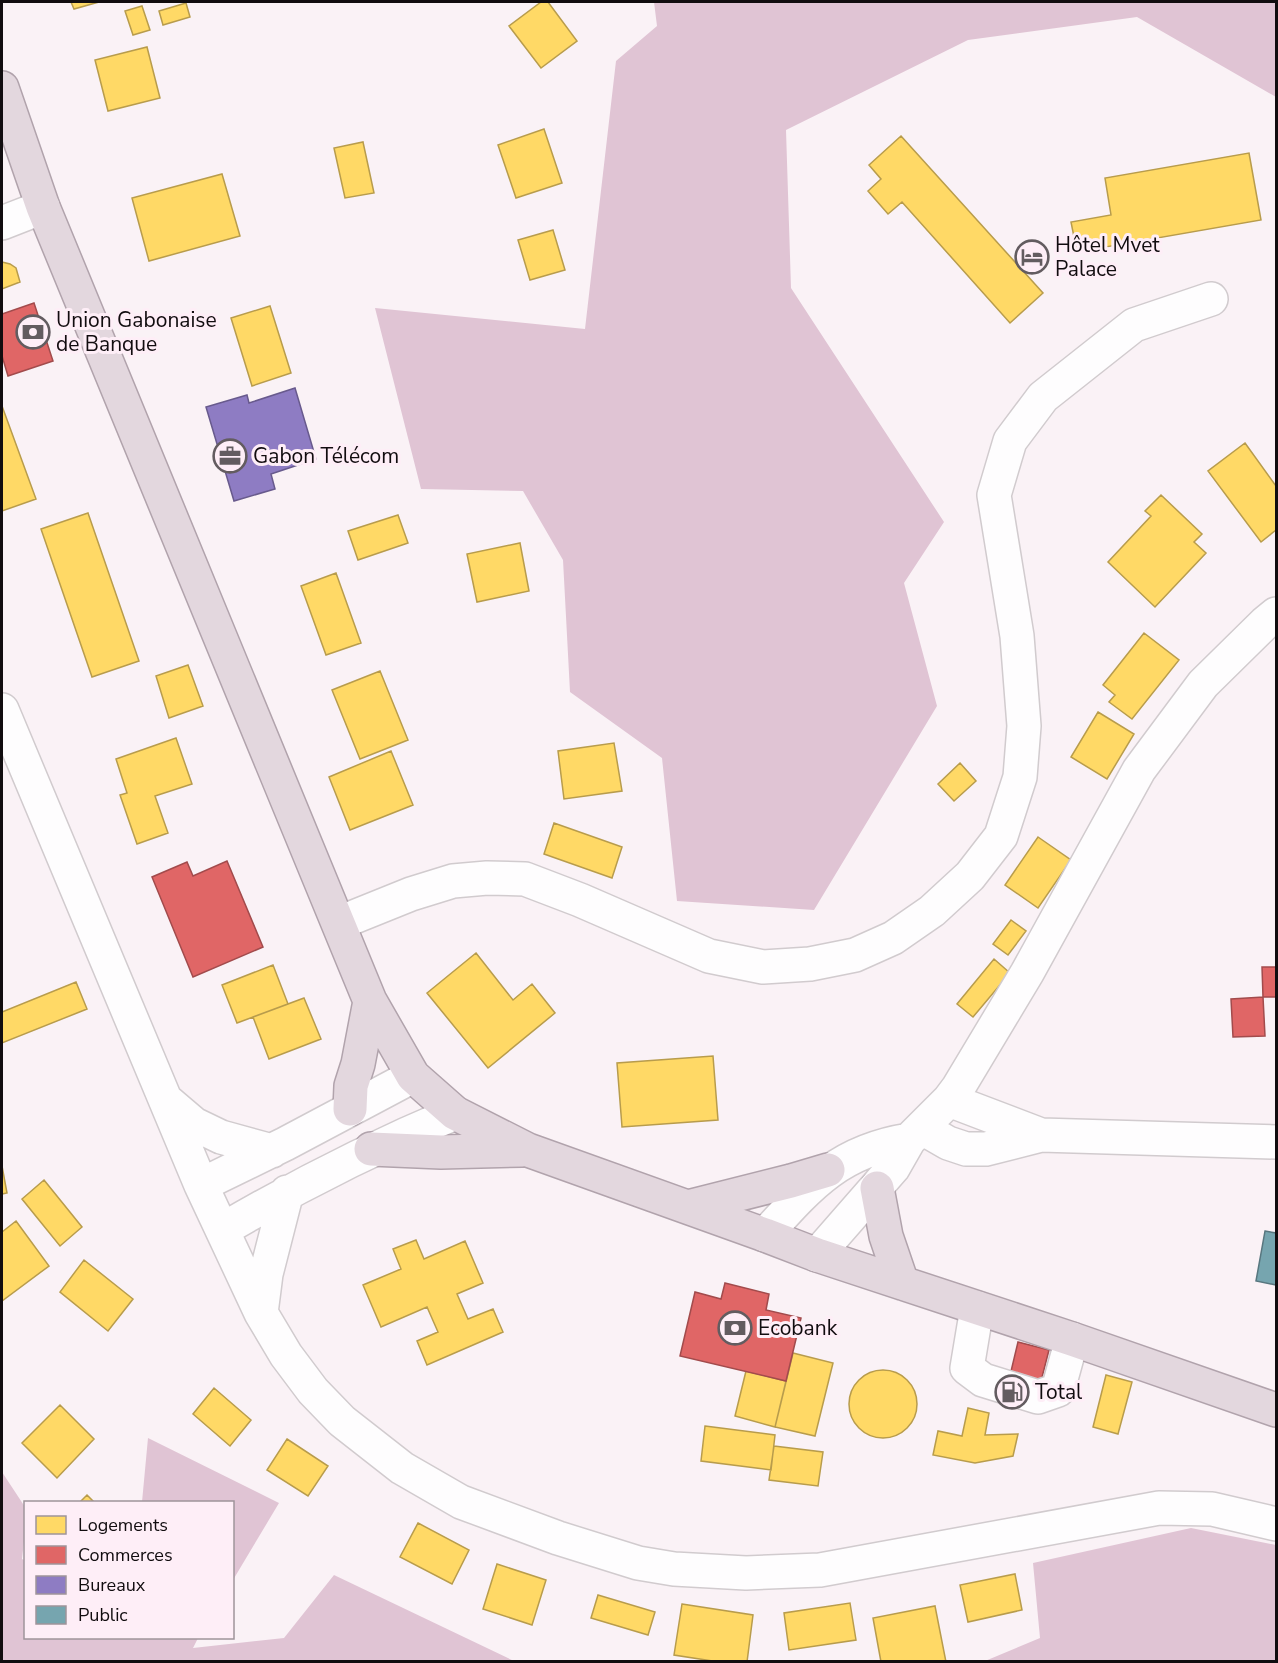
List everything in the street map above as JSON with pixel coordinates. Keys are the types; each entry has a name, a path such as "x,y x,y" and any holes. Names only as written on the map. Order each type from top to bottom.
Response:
{"highway":[{"path":"2,88 43,207 370,1001 413,1076 455,1113 528,1150 817,1255 1072,1339 1276,1410"},
{"path":"350,1109 351,1086 358,1064 370,1001"},
{"path":"371,1149 441,1152 528,1150"},
{"path":"688,1207 828,1170"},
{"path":"877,1188 886,1236 902,1283"}],"street":[{"path":"2,223 43,207"},
{"path":"339,923 411,894 453,881 487,878 525,879 580,900 709,957 763,967 810,964 855,955 893,938 932,911 970,876 1001,836 1020,777 1024,726 1017,636 994,495 1010,441 1043,397 1134,325 1211,299"},
{"path":"817,1255 877,1188 916,1134 949,1100 967,1075 1027,973 1139,771 1203,684 1265,622 1276,614"},
{"path":"2,710 201,1185 261,1313 286,1355 314,1391 342,1421 402,1468 461,1502 558,1539 638,1563 674,1569 746,1573 820,1570 1158,1508 1212,1509 1276,1524"},
{"path":"201,1185 413,1076"},
{"path":"165,1099 194,1124 220,1137 272,1150"},
{"path":"949,1100 1041,1135"},
{"path":"222,1230 287,1192 371,1149 455,1113"},
{"path":"765,1235 798,1198 828,1170 874,1148 916,1134 966,1149 986,1149 1041,1135 1276,1142"},
{"path":"261,1313 266,1274 287,1192"},
{"path":"977,1308 967,1368 983,1380 1038,1397 1058,1390 1072,1339"}],"shaded area":[{"path":"654,2 1276,2 1276,97 1137,17 968,40 786,130 791,288 944,522 904,583 937,706 814,910 677,901 662,758 570,692 563,560 523,491 421,489 375,308 585,329 616,61 657,26"},
{"path":"148,1438 279,1503 234,1578 234,1501 142,1501"},
{"path":"2,1472 24,1505 22,1559 24,1560 24,1639 198,1639 193,1648 284,1638 334,1575 514,1661 2,1661"},
{"path":"1191,1528 1276,1545 1276,1661 985,1661 1040,1638 1033,1563"}],"building: Logements":[{"path":"71,2 99,2 74,9"},
{"path":"541,2 548,2 577,41 541,68 509,26"},
{"path":"186,3 190,17 163,25 159,11"},
{"path":"142,6 150,30 133,35 125,11"},
{"path":"147,47 160,98 108,111 95,60"},
{"path":"544,129 562,183 516,198 498,145"},
{"path":"901,136 1043,293 1010,323 902,202 888,214 868,191 881,179 869,165"},
{"path":"363,142 374,193 345,198 334,148"},
{"path":"1249,153 1261,220 1077,252 1071,222 1111,215 1105,178"},
{"path":"222,174 240,236 149,261 132,198"},
{"path":"553,230 565,270 530,280 518,240"},
{"path":"2,262 16,268 20,282 2,289"},
{"path":"270,306 291,373 252,386 231,318"},
{"path":"2,406 36,499 2,511"},
{"path":"1245,443 1276,486 1276,530 1261,542 1208,471"},
{"path":"1161,495 1202,534 1194,542 1206,553 1155,607 1108,562 1151,516 1145,511"},
{"path":"88,513 139,661 92,677 41,529"},
{"path":"398,515 408,543 358,560 348,531"},
{"path":"520,543 529,591 477,602 467,554"},
{"path":"336,573 361,643 326,655 301,586"},
{"path":"1144,633 1179,660 1132,719 1109,702 1115,695 1103,685"},
{"path":"188,665 203,706 169,718 156,676"},
{"path":"380,671 408,740 360,759 332,690"},
{"path":"1098,712 1134,734 1107,779 1071,757"},
{"path":"176,738 192,784 155,796 168,833 137,844 120,795 127,793 116,759"},
{"path":"614,743 622,791 564,799 558,751"},
{"path":"391,751 413,805 350,830 329,777"},
{"path":"960,763 976,781 954,801 938,784"},
{"path":"554,823 622,847 612,878 544,854"},
{"path":"1038,837 1071,860 1038,908 1005,885"},
{"path":"1011,920 1026,931 1008,955 993,944"},
{"path":"476,953 513,1000 532,984 555,1013 488,1068 427,993"},
{"path":"994,959 1010,973 973,1017 957,1004"},
{"path":"273,965 288,1004 237,1023 222,985"},
{"path":"76,982 87,1009 2,1043 2,1012"},
{"path":"304,998 321,1039 269,1059 253,1017"},
{"path":"713,1056 718,1120 622,1127 617,1063"},
{"path":"2,1166 7,1193 2,1194"},
{"path":"44,1180 82,1227 60,1246 22,1199"},
{"path":"16,1221 49,1266 2,1301 2,1232"},
{"path":"416,1240 424,1259 465,1241 483,1283 457,1294 468,1319 493,1309 503,1332 427,1365 417,1341 438,1332 427,1307 381,1327 363,1285 401,1269 393,1249"},
{"path":"84,1260 133,1299 108,1331 60,1292"},
{"path":"793,1353 833,1363 815,1436 775,1427"},
{"path":"883,1370 896,1373 907,1380 914,1391 917,1404 914,1417 907,1428 896,1435 883,1438 870,1435 859,1428 852,1417 849,1404 852,1391 859,1380 870,1373"},
{"path":"746,1371 786,1381 775,1427 735,1416"},
{"path":"1106,1375 1132,1382 1118,1434 1093,1427"},
{"path":"214,1388 251,1420 230,1446 193,1414"},
{"path":"60,1405 94,1439 57,1478 22,1443"},
{"path":"968,1408 989,1413 985,1435 1018,1434 1013,1456 975,1463 933,1455 938,1431 962,1436"},
{"path":"705,1426 775,1435 771,1470 701,1461"},
{"path":"287,1439 328,1466 308,1496 267,1470"},
{"path":"774,1446 823,1452 818,1486 769,1480"},
{"path":"87,1495 93,1501 81,1501"},
{"path":"418,1523 469,1550 452,1584 400,1557"},
{"path":"497,1564 546,1580 532,1625 483,1609"},
{"path":"1015,1574 1022,1610 968,1622 960,1585"},
{"path":"598,1595 655,1612 648,1635 591,1618"},
{"path":"850,1603 856,1640 789,1650 784,1613"},
{"path":"682,1604 753,1615 747,1662 719,1662 674,1655"},
{"path":"935,1606 946,1662 881,1662 873,1618"}],"building: Commerces":[{"path":"34,303 53,361 8,376 2,356 2,314"},
{"path":"227,861 263,947 193,977 152,877 187,862 193,876"},
{"path":"1262,967 1276,967 1276,997 1263,997"},
{"path":"1263,997 1265,1036 1233,1037 1231,999"},
{"path":"725,1283 769,1294 766,1310 801,1318 786,1381 680,1356 695,1292 721,1299"},
{"path":"1018,1342 1049,1350 1033,1412 1003,1405"}],"building: Bureaux":[{"path":"295,388 316,459 271,474 275,489 234,501 206,407 247,395 249,403"}],"building: Public":[{"path":"1265,1231 1276,1233 1276,1285 1256,1281"}],"place":[{"name":"Hôtel Mvet Palace","path":"1032,257"},
{"name":"Union Gabonaise de Banque","path":"33,332"},
{"name":"Gabon Télécom","path":"230,456"},
{"name":"Ecobank","path":"735,1328"},
{"name":"Total","path":"1012,1392"}]}
